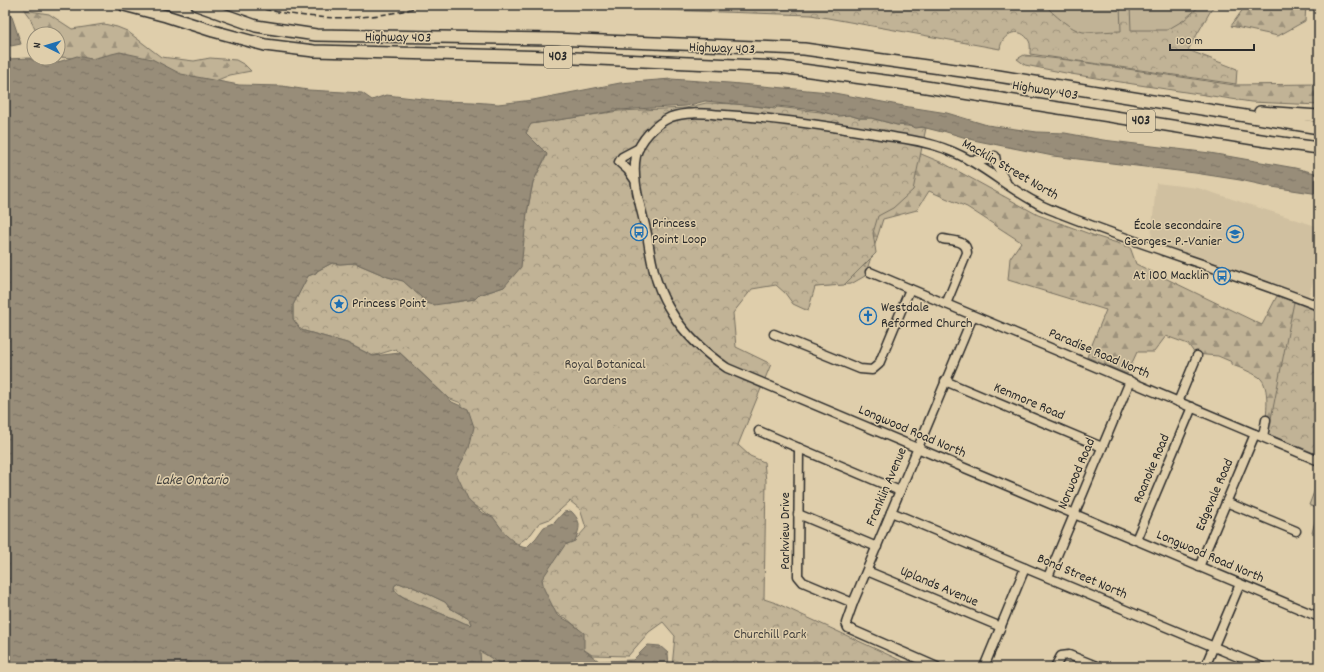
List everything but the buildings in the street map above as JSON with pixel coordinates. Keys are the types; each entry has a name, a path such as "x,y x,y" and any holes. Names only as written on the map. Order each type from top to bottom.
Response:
{"highway":[{"name":"Highway 403","path":"124,5 166,16 213,32 265,45 314,51 552,57 780,67 995,98 1319,148"},
{"name":"Highway 403","path":"197,5 256,26 316,35 553,39 804,48 1018,79 1319,128"},
{"path":"1208,109 1319,116"},
{"path":"1267,141 1319,156"}],"street":[{"name":"Macklin Street North","path":"640,147 648,135 660,122 674,116 699,113 760,117 925,143 948,149 1037,203 1062,214 1125,238 1319,306"},
{"path":"636,183 628,170 619,162 622,157 640,147"},
{"name":"Longwood Road North","path":"640,147 636,160 636,183 653,269 660,289 679,324 698,346 727,368 1319,617"},
{"path":"968,160 988,160 995,156 997,166 1008,185"},
{"path":"944,239 961,242 967,249 967,253 946,304"},
{"name":"Paradise Road North","path":"870,272 1319,460"},
{"path":"774,334 860,369 872,370 879,364 910,289"},
{"name":"Franklin Avenue","path":"937,667 846,626 853,603 973,316"},
{"path":"1178,402 1197,356"},
{"name":"Kenmore Road","path":"946,381 1102,447"},
{"name":"Norwood Road","path":"1048,578 1130,381"},
{"name":"Roanoke Road","path":"1136,540 1192,407"},
{"name":"Edgevale Road","path":"1199,567 1226,502 1266,420"},
{"path":"759,432 900,491"},
{"name":"Parkview Drive","path":"799,448 797,573 803,582 853,603"},
{"path":"1226,502 1296,531"},
{"name":"Bond Street North","path":"891,512 1262,667"},
{"path":"798,514 876,547"},
{"path":"984,667 1026,568"},
{"name":"Uplands Avenue","path":"867,571 1001,627"},
{"path":"1205,667 1240,584"},
{"path":"1055,667 1060,656 1069,654 1099,667"}],"shaded area":[{"name":"École secondaire Georges- P.-Vanier","path":"1156,183 1198,188 1319,227 1319,264 1308,297 1151,241"}],"green space":[{"path":"513,5 1214,5 1188,50 1237,69 1236,84 1030,54 1029,41 1026,36 1017,32 1004,38 1000,49 811,15"},
{"path":"1045,5 1120,5 1121,31 1078,31 1062,21"},
{"path":"1130,5 1201,5 1184,20 1167,30 1131,30"},
{"path":"1246,5 1306,5 1305,21 1278,36 1231,26"},
{"path":"24,10 49,14 72,29 104,24 117,27 127,31 161,57 194,61 210,58 236,60 245,65 251,71 230,75 215,81 105,60 66,58 66,26 34,26"},
{"path":"1024,55 1068,60 1234,85 1319,84 1319,105 1251,102 1071,74 1025,65 1017,59"},
{"name":"Royal Botanical Gardens","path":"706,103 740,104 775,109 777,107 829,113 838,116 849,115 859,118 871,118 897,125 926,128 913,190 893,208 878,216 873,233 876,253 844,285 815,287 808,311 793,304 785,293 776,285 752,289 733,313 736,347 771,364 738,445 750,456 764,462 766,481 764,599 776,603 915,667 672,667 675,636 663,622 649,632 628,656 592,655 579,646 579,629 566,618 552,611 539,583 561,541 578,537 586,528 580,509 570,501 550,519 539,523 531,534 518,544 508,538 489,515 467,500 461,491 452,469 469,423 461,403 448,398 396,349 373,356 347,343 301,330 293,319 293,305 308,276 332,263 355,263 388,277 403,281 421,297 448,303 475,299 479,295 504,287 527,213 533,182 547,155 526,133 530,124 619,111 686,108"},
{"path":"907,148 945,164 1038,215 1130,247 1136,264 1262,325 1277,296 1294,302 1288,362 1319,452 1265,429 1267,402 1263,381 1256,375 1232,365 1232,362 1218,356 1195,354 1188,344 1166,336 1154,352 1137,352 1127,374 1087,357 1106,310 1008,280 1010,258 1021,242 967,207 929,191 917,210 883,219 865,276 851,284 814,287"},
{"path":"1294,302 1319,312 1319,455 1268,434"},
{"path":"1319,479 1319,537 1312,533 1318,509 1309,505"},
{"path":"399,583 409,585 445,602 450,608 469,619 471,624 470,625 449,617 410,600 397,592 394,588 395,585"},
{"path":"481,643 514,667 476,667 475,648"}],"water":[{"path":"5,8 12,17 21,44 11,46 5,42"},
{"name":"Lake Ontario","path":"120,52 152,59 181,74 239,85 282,86 308,90 362,93 372,100 386,95 441,101 498,104 533,100 620,83 671,79 829,92 947,113 987,125 1037,132 1065,133 1103,140 1210,153 1295,168 1319,174 1319,194 1195,173 1053,156 973,140 943,131 922,127 916,128 871,118 859,118 849,115 838,116 816,110 777,106 774,108 705,101 686,106 619,110 531,124 526,133 547,154 533,182 527,213 521,267 504,287 479,295 475,299 434,305 422,302 421,297 403,281 388,277 355,263 332,263 308,276 293,305 293,319 301,330 347,343 373,356 400,353 452,402 468,409 474,427 469,448 456,473 469,501 481,512 493,517 507,536 519,546 526,548 544,527 554,523 564,512 571,511 577,518 579,528 575,541 565,545 542,579 544,589 557,615 570,622 584,633 584,650 599,661 633,660 648,645 660,646 668,653 669,667 505,667 480,651 481,667 5,667 5,59 26,58 26,66 66,66 66,60 77,56 91,59","holes":["399,583 409,585 445,602 450,608 469,619 471,624 470,625 449,617 405,598 395,592 395,585"]}],"railway":[{"path":"247,5 292,14 336,18 381,15 426,5"}],"place":[{"name":"Princess Point Loop","path":"639,232"},
{"name":"École secondaire Georges- P.-Vanier","path":"1235,234"},
{"name":"At 100 Macklin","path":"1222,276"},
{"name":"Princess Point","path":"339,304"},
{"name":"Westdale Reformed Church","path":"868,316"}],"park label":[{"name":"Churchill Park","path":"770,635"}]}
